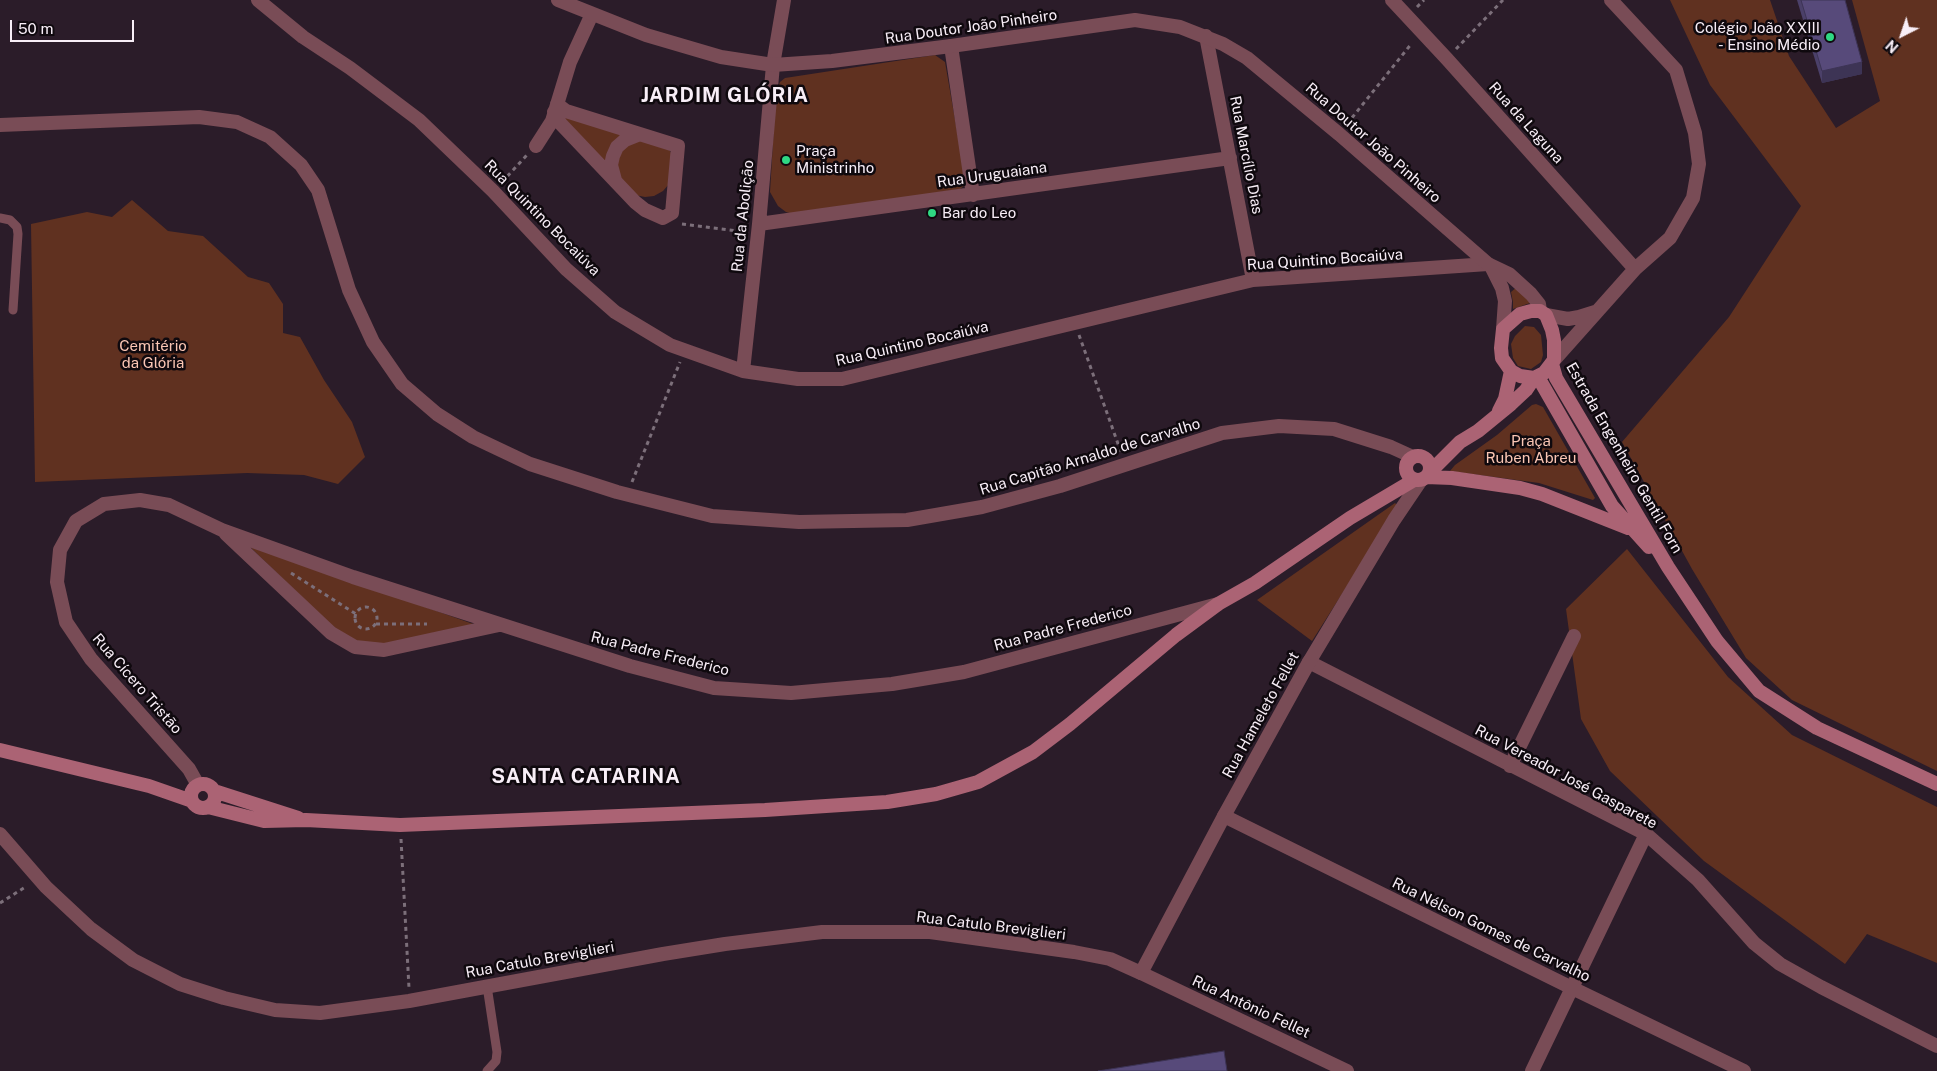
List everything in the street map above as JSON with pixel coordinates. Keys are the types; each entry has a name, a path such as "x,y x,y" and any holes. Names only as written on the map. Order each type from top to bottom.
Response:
{"main road":[{"path":"195,792 199,808 208,807 264,821 306,820 400,825 765,810 887,802 936,794 978,782 1033,752 1070,724 1176,635 1218,604 1255,583 1350,518 1422,478 1460,442 1496,416 1526,390 1536,377 1553,362 1552,330 1543,313 1531,311 1520,314 1503,329 1500,341 1502,358 1511,371 1520,376 1536,377"},
{"name":"Estrada Engenheiro Gentil Forn","path":"1553,362 1556,378 1668,568 1716,641 1759,692 1817,728 1937,784"},
{"path":"1496,416 1505,399 1511,371"},
{"name":"Estrada Engenheiro Gentil Forn","path":"1536,377 1612,506 1668,568"},
{"path":"1374,504 1413,460 1460,442"},
{"path":"1413,460 1429,466 1422,478"},
{"path":"1413,460 1408,475 1422,478 1452,478 1520,488 1542,494 1633,531"},
{"path":"0,750 149,786 195,792 207,785 214,791 306,820"},
{"path":"208,807 214,800 214,791"}],"street":[{"name":"Rua Quintino Bocaiúva","path":"258,0 303,37 350,68 420,120 493,191 566,269 615,312 670,345 743,371 798,379 842,379 1253,280 1490,266"},
{"name":"Rua Doutor João Pinheiro","path":"558,0 646,35 721,57 773,65 832,61 1135,20 1180,27 1206,36 1247,58 1339,134 1490,266 1509,274 1539,304 1543,313"},
{"name":"Rua da Abolição","path":"743,371 759,229 773,65 784,0"},
{"name":"Rua da Laguna","path":"1392,0 1635,269"},
{"path":"1553,362 1635,269 1670,238 1693,198 1699,164 1695,133 1676,70 1611,0"},
{"path":"536,146 550,125 570,62 592,14"},
{"name":"Rua Marcílio Dias","path":"1206,36 1253,280"},
{"path":"951,46 972,195"},
{"path":"556,108 678,146 672,213 663,216 645,210 560,123 556,108"},
{"name":"Rua Capitão Arnaldo de Carvalho","path":"0,126 199,117 237,122 270,137 301,165 318,190 349,290 373,342 402,384 437,414 473,437 530,464 627,494 712,516 799,522 907,520 982,507 1060,486 1222,433 1279,426 1334,429 1391,447 1413,460"},
{"path":"615,181 611,165 613,156 625,140 640,134"},
{"name":"Rua Uruguaiana","path":"759,229 972,195 1230,158"},
{"name":"Rua Doutor João Pinheiro","path":"1490,266 1502,288 1504,301 1503,329"},
{"path":"1543,313 1568,318 1579,317 1596,311"},
{"name":"Rua Hameleto Fellet","path":"1141,973 1224,816 1309,662 1394,520 1422,478"},
{"name":"Rua Cícero Tristão","path":"195,792 183,762 91,659 66,622 57,582 60,550 76,521 104,504 140,500 169,505 222,530"},
{"path":"222,530 331,633 355,647 384,650 500,625"},
{"name":"Rua Padre Frederico","path":"222,530 353,577 500,625 630,666 714,688 791,693 892,684 964,672 1218,604"},
{"path":"1510,766 1574,636"},
{"name":"Rua Vereador José Gasparete","path":"1309,662 1646,834 1698,880 1754,944 1780,964 1820,988 1937,1046"},
{"name":"Rua Nélson Gomes de Carvalho","path":"1224,816 1744,1071"},
{"name":"Rua Catulo Breviglieri","path":"0,834 38,878 91,929 133,960 180,984 224,998 275,1010 320,1013 409,1001 716,945 822,932 930,932 1074,952 1110,960 1141,973"},
{"path":"1532,1071 1646,834"},
{"name":"Rua Antônio Fellet","path":"1141,973 1347,1071"}],"lane":[{"path":"0,218 10,220 16,226 18,234 13,310"},
{"path":"487,986 497,1052 496,1061 487,1071"}],"path":[{"path":"1447,59 1503,0"},
{"path":"1339,134 1422,31"},
{"path":"493,191 536,146"},
{"path":"663,216 676,224 759,229"},
{"path":"1075,322 1125,465"},
{"path":"627,494 685,350"},
{"path":"367,607 374,610 377,620 373,627 363,629 357,625 355,618 358,611 367,607"},
{"path":"400,825 409,1001"},
{"path":"0,903 38,878"}],"green space":[{"path":"1670,0 1770,0 1789,56 1836,128 1880,101 1852,0 1937,0 1937,771 1792,700 1746,658 1692,569 1622,442 1729,317 1801,206 1710,85"},
{"path":"935,55 945,62 966,183 964,186 960,189 797,215 786,212 778,206 770,192 776,92 780,82 785,78"},
{"path":"563,115 636,134 624,140 613,178 561,117"},
{"path":"635,138 669,149 673,157 669,184 663,191 654,196 635,195 620,185 615,158"},
{"name":"Cemitério da Glória","path":"132,200 168,231 203,236 248,277 269,283 283,304 283,333 300,337 324,380 352,422 365,457 338,484 304,475 247,473 35,482 31,224 87,212 112,217"},
{"path":"1517,287 1530,303 1513,309 1511,292"},
{"path":"1525,326 1534,327 1541,335 1543,355 1541,362 1531,369 1518,366 1513,358 1511,344 1515,336"},
{"name":"Praça Ruben Abreu","path":"1536,404 1543,407 1595,498 1593,500 1539,483 1450,471 1455,465 1497,435 1532,405"},
{"path":"1395,503 1398,506 1312,641 1257,600"},
{"path":"247,544 476,625 384,644 357,641 335,629"},
{"path":"1627,549 1728,677 1792,735 1937,807 1937,963 1867,934 1845,964 1704,861 1610,771 1581,719 1566,609"}],"building":[{"name":"Colégio João XXIII - Ensino Médio","path":"1801,0 1845,0 1862,62 1822,71"},
{"path":"1224,1051 1227,1071 1098,1071"}],"place":[{"name":"Colégio João XXIII - Ensino Médio","path":"1830,37"},
{"name":"Praça Ministrinho","path":"786,160"},
{"name":"Bar do Leo","path":"932,213"}],"district":[{"name":"JARDIM GLÓRIA","path":"725,96"},
{"name":"SANTA CATARINA","path":"586,777"}]}
